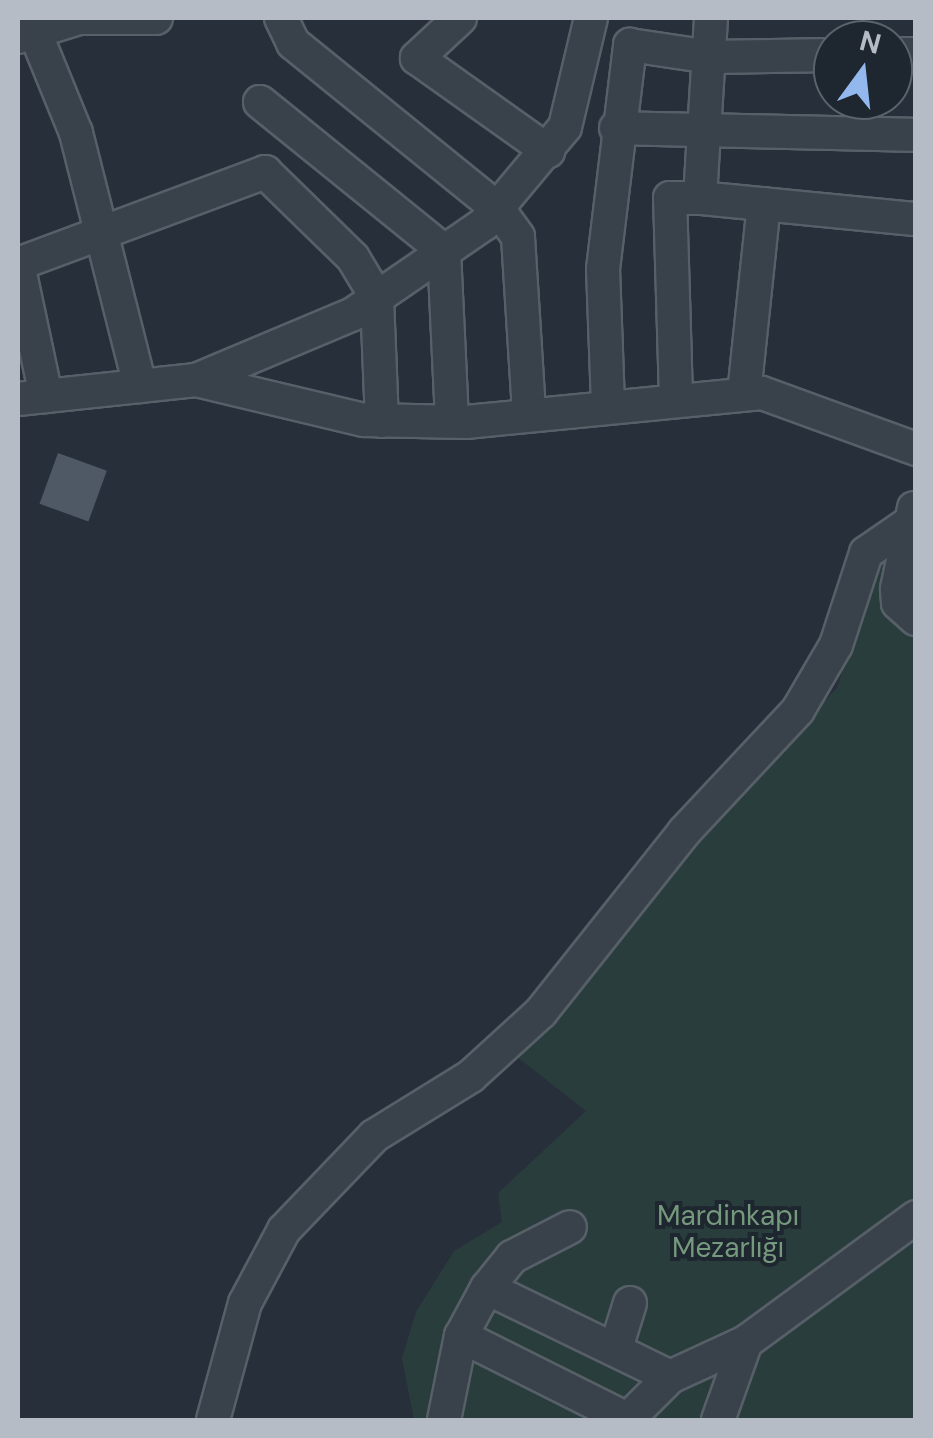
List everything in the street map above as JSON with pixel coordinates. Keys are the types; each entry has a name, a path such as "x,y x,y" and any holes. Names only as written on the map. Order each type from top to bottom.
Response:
{"street":[{"path":"140,386 76,134 26,34 79,18 156,18"},
{"path":"280,18 293,42 498,209 518,237 528,414"},
{"path":"460,18 417,58 548,152"},
{"path":"382,420 378,298 353,258 265,172 18,264 32,398 196,380 378,298 498,209 548,152 585,65 591,18"},
{"path":"700,198 707,133 711,18"},
{"path":"608,405 603,269 616,128 631,31 710,56 813,55"},
{"path":"260,102 444,252 452,421"},
{"path":"616,128 916,135"},
{"path":"676,398 670,198 916,219"},
{"path":"744,394 764,204"},
{"path":"196,380 382,420 452,421 744,394 857,422 916,449"},
{"path":"913,513 898,604 916,619"},
{"path":"213,1420 244,1302 284,1230 374,1136 471,1076 541,1012 684,832 798,710 836,645 866,553 913,513"},
{"path":"461,1336 628,1420 670,1377 746,1342 916,1217"},
{"path":"444,1420 461,1336 488,1288 512,1257 570,1226"},
{"path":"488,1288 670,1377"},
{"path":"616,1348 630,1303"},
{"path":"729,1414 746,1342"}],"green space":[{"name":"Mardinkapı Mezarlığı","path":"882,550 915,551 915,1420 414,1420 402,1358 416,1312 454,1251 502,1222 498,1193 586,1111 512,1053 698,832 837,688"}],"building":[{"path":"58,453 107,471 88,522 40,504"}]}
